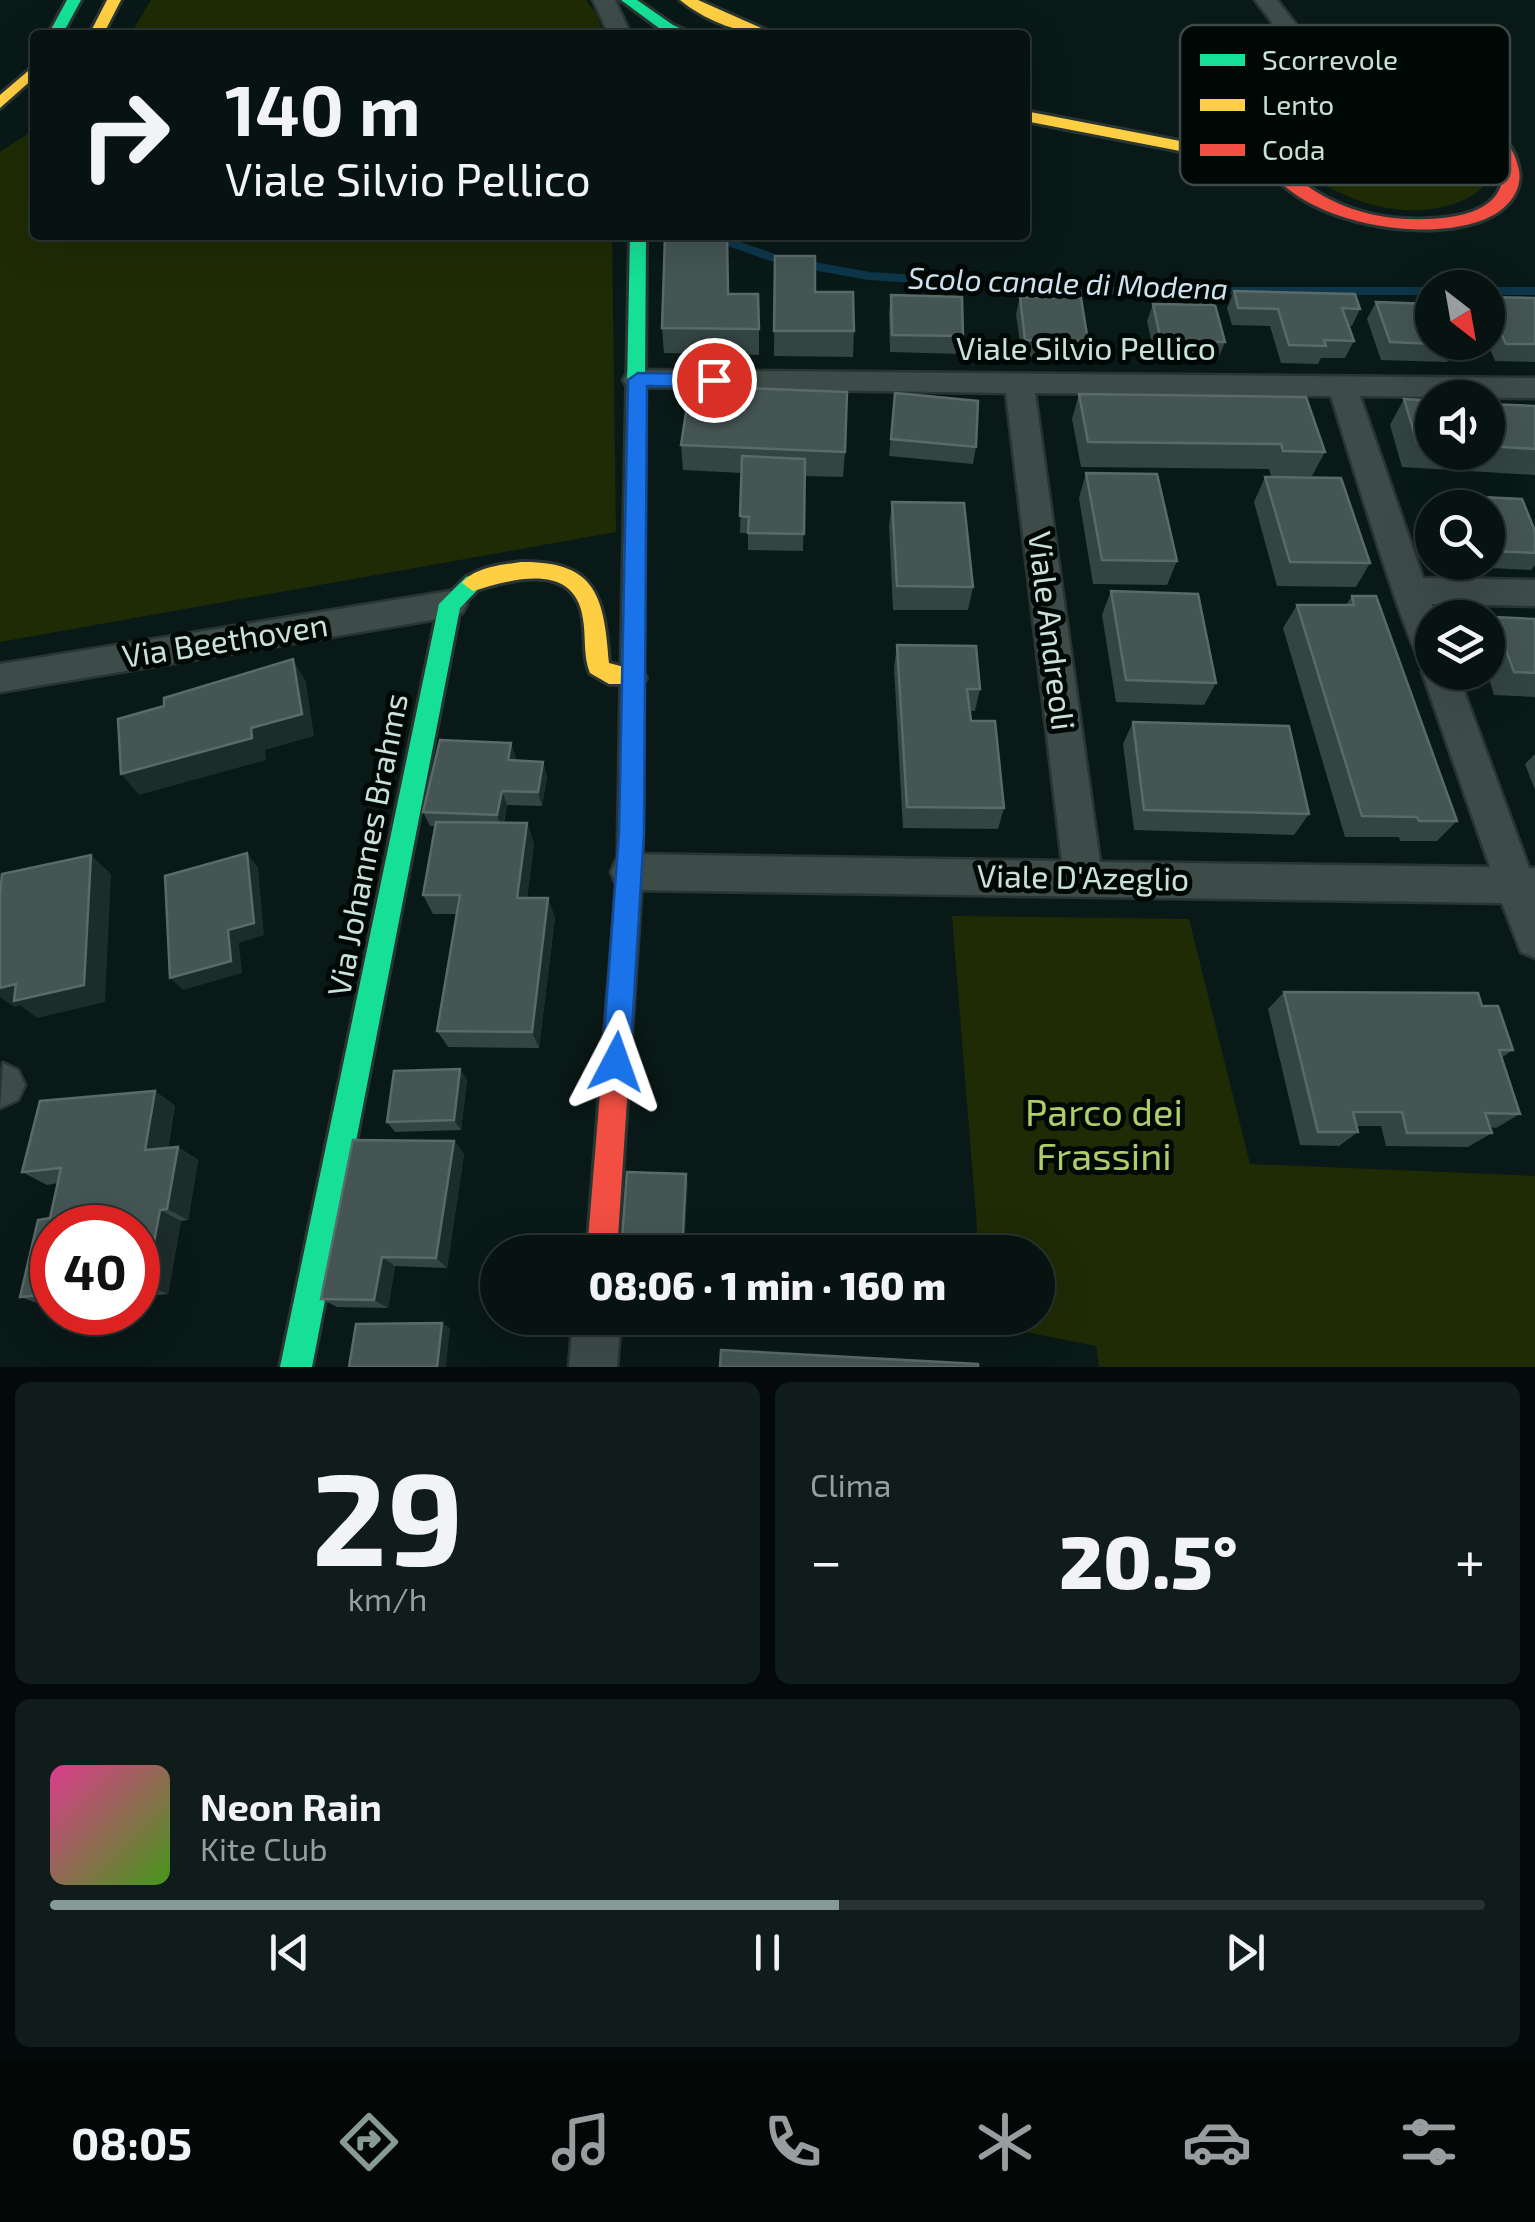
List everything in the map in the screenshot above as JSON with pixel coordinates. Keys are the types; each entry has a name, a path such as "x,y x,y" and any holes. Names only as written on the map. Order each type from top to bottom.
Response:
{"main road":[{"path":"58,30 74,0"},
{"path":"99,30 114,0"},
{"path":"628,0 674,30"},
{"path":"687,0 725,21 754,30"},
{"path":"0,103 30,74"},
{"path":"1030,106 1067,116 1180,131"},
{"path":"1030,117 1180,146"},
{"path":"1510,160 1513,178"},
{"path":"1510,185 1535,162"},
{"path":"1293,185 1327,205 1366,218 1409,225 1449,223 1482,214 1504,198 1510,185"},
{"path":"603,1235 630,872 638,240"},
{"path":"450,604 456,592 489,576 556,571 569,575 591,600 598,667 609,675 635,678"},
{"name":"Via Johannes Brahms","path":"296,1367 450,604"}],"street":[{"path":"604,0 618,30"},
{"path":"1266,0 1285,25"},
{"name":"Viale Silvio Pellico","path":"638,380 1535,388"},
{"name":"Viale Andreoli","path":"1018,384 1084,878"},
{"path":"1342,386 1415,607"},
{"path":"1409,590 1535,594"},
{"name":"Via Beethoven","path":"0,678 450,604"},
{"path":"1446,690 1525,886 1535,939"},
{"name":"Viale D'Azeglio","path":"630,872 1525,886"},
{"path":"593,1367 596,1335"}],"green space":[{"path":"151,0 586,0 602,30 133,30"},
{"path":"30,132 30,240 612,240 616,532 0,642 0,152"},
{"path":"1327,185 1483,185 1465,199 1422,210 1385,207 1349,197"},
{"name":"Parco dei Frassini","path":"952,916 1189,919 1250,1164 1535,1176 1535,1367 1099,1367 1096,1346 1040,1335 1055,1335 1055,1235 978,1235"}],"building":[{"path":"665,240 727,240 728,294 758,294 759,329 662,328"},
{"path":"775,256 815,256 815,292 853,292 854,331 774,331"},
{"path":"1234,291 1355,294 1360,309 1342,308 1354,341 1324,340 1326,346 1289,345 1278,309 1238,308"},
{"path":"891,295 962,297 963,336 892,335"},
{"path":"1020,297 1081,298 1088,341 1025,340"},
{"path":"1505,297 1535,298 1535,344 1506,344"},
{"path":"1376,302 1415,303 1415,343 1390,342"},
{"path":"1153,304 1215,305 1225,342 1161,341"},
{"path":"690,386 847,392 845,452 681,445"},
{"path":"895,393 978,401 976,447 891,439"},
{"path":"1079,394 1306,397 1325,452 1283,451 1281,444 1088,442"},
{"path":"1404,399 1415,400 1415,435"},
{"path":"1505,405 1535,406 1535,449 1505,447"},
{"path":"742,456 805,459 804,534 748,533 749,517 740,516"},
{"path":"1086,473 1157,474 1177,561 1102,560"},
{"path":"1265,477 1341,478 1370,563 1290,562"},
{"path":"1505,498 1522,499 1535,531 1535,553 1505,552"},
{"path":"892,502 964,503 973,587 897,586"},
{"path":"1111,591 1198,594 1216,683 1126,680"},
{"path":"1352,596 1376,596 1457,821 1362,816 1297,605 1354,605"},
{"path":"1505,618 1535,619 1535,673 1514,672 1505,647"},
{"path":"897,645 976,646 980,689 967,689 971,721 995,721 1004,808 907,807"},
{"path":"293,659 302,714 251,728 252,738 121,774 118,719 164,706 164,698"},
{"path":"1133,722 1289,726 1309,814 1144,810"},
{"path":"440,740 511,743 508,760 543,762 538,792 502,791 497,815 423,812"},
{"path":"436,822 527,823 517,898 548,898 532,1032 437,1031 460,895 423,895"},
{"path":"247,853 254,923 228,930 231,961 170,978 165,876"},
{"path":"91,855 84,985 14,1001 16,984 0,988 2,874"},
{"path":"1284,992 1478,993 1482,1006 1498,1006 1513,1050 1499,1050 1520,1114 1485,1113 1492,1133 1407,1133 1402,1112 1353,1112 1358,1132 1318,1132"},
{"path":"460,1069 454,1120 387,1122 394,1071"},
{"path":"155,1091 145,1150 178,1147 167,1209 160,1210 160,1205 53,1205 61,1168 22,1172 40,1101"},
{"path":"353,1140 454,1141 436,1258 382,1257 374,1300 321,1299"},
{"path":"627,1172 686,1174 683,1235 622,1235"},
{"path":"30,1254 30,1296 20,1297"},
{"path":"442,1323 437,1367 349,1367 356,1324"},
{"path":"721,1350 978,1364 978,1367 720,1367"}],"waterway":[{"name":"Scolo canale di Modena","path":"722,240 780,260 869,276 1101,291 1415,291"},
{"name":"Scolo canale di Modena","path":"1505,291 1535,291"}],"traffic: fast":[{"path":"58,30 74,0"},
{"path":"628,0 674,30"},
{"path":"632,689 638,240"},
{"path":"296,1367 450,604 473,583"}],"traffic: slow":[{"path":"99,30 114,0"},
{"path":"687,0 752,30"},
{"path":"0,103 30,74"},
{"path":"1030,117 1180,146"},
{"path":"473,583 521,570 540,570 572,579 584,589 591,604 598,667 609,675 635,678"}],"traffic: jam":[{"path":"1510,166 1510,185"},
{"path":"1295,185 1324,203 1366,218 1433,224 1469,219 1490,210 1507,194 1510,185"},
{"path":"603,1235 630,872 632,689"}],"route":[{"path":"616,1062 630,872 638,380 714,380"}]}
